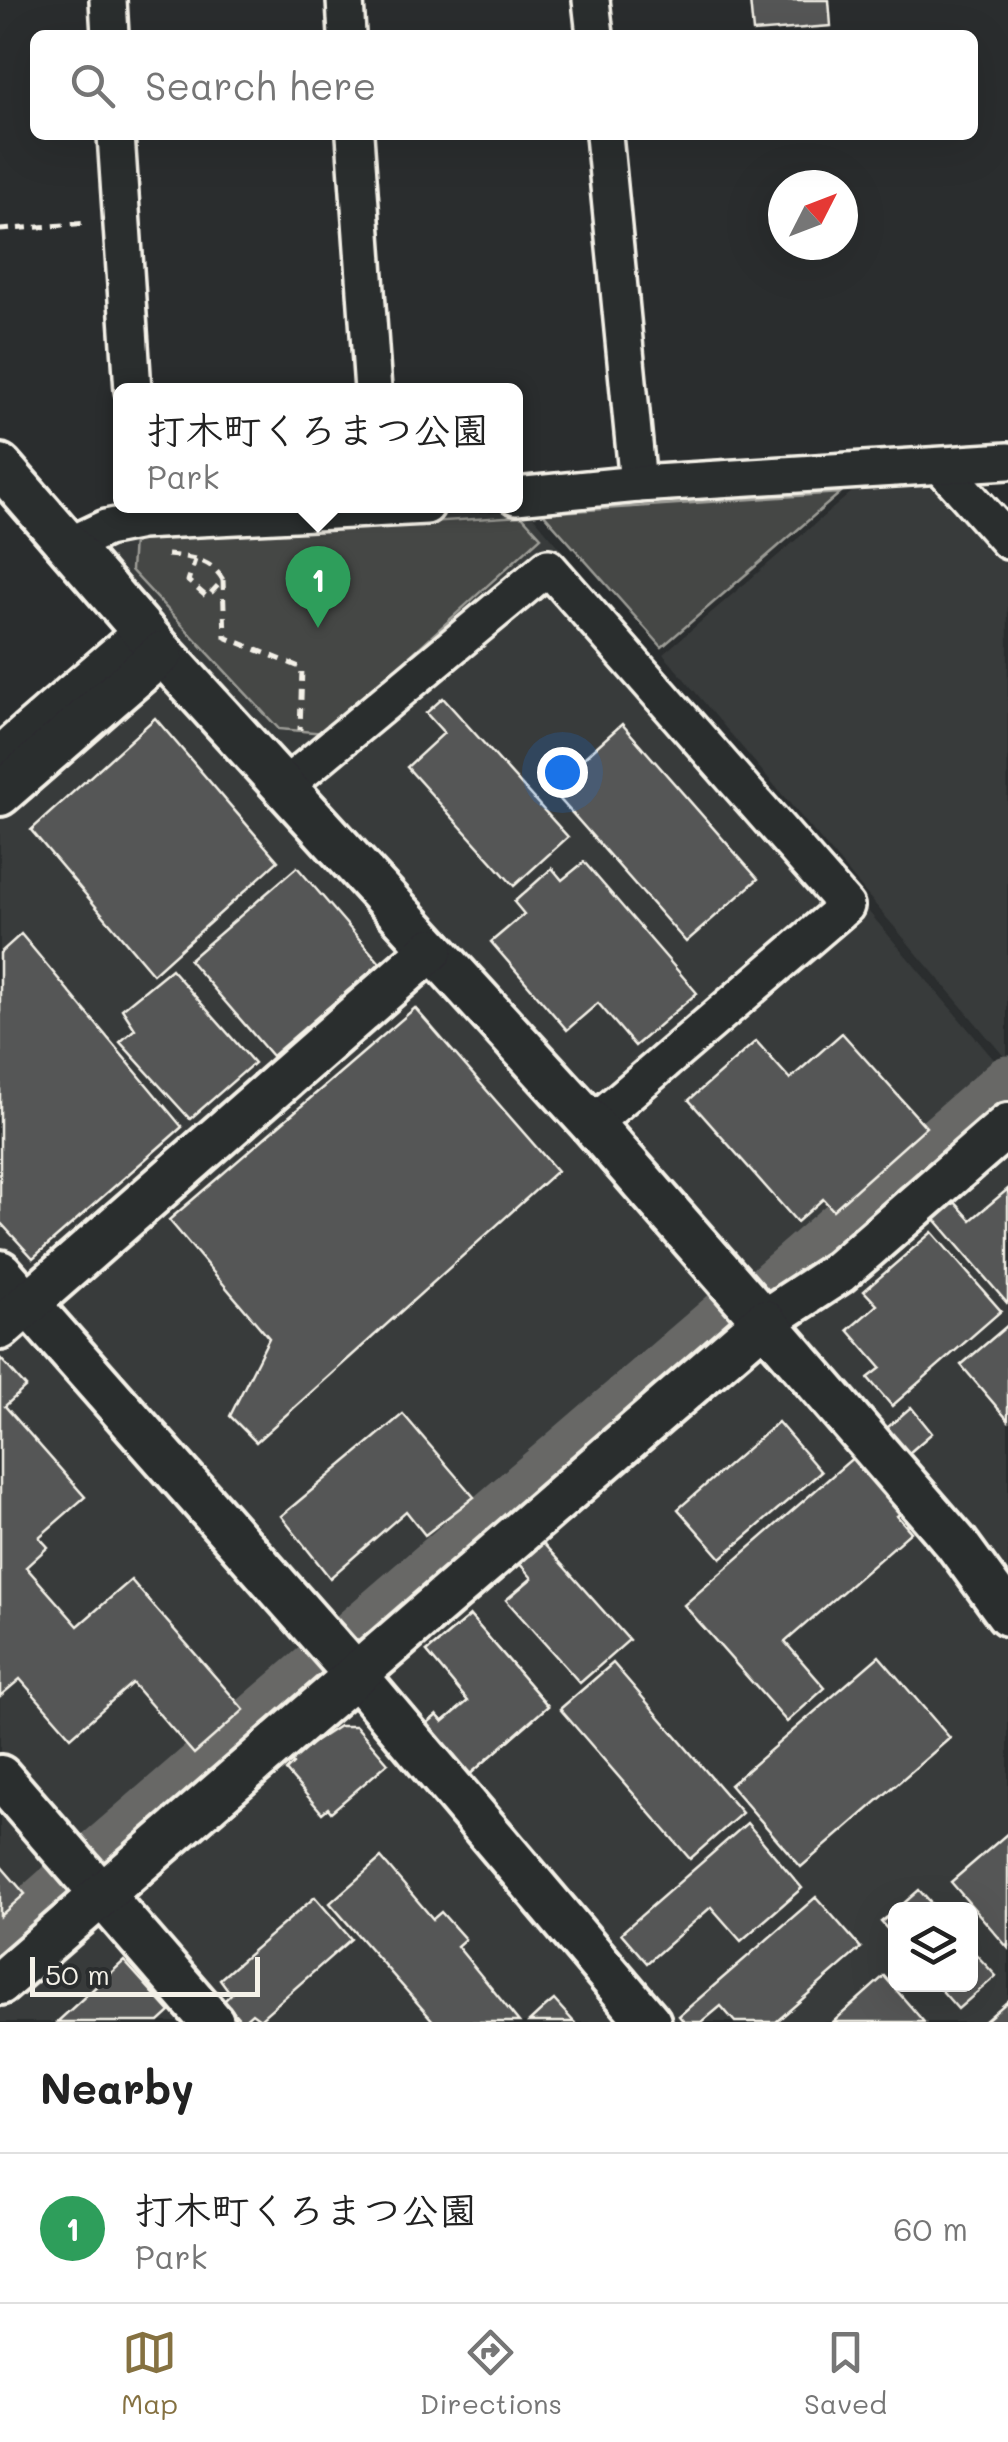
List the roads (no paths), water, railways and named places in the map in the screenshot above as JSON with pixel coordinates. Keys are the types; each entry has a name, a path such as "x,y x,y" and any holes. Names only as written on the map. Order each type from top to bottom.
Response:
{"street":[{"path":"108,0 110,30"},
{"path":"345,0 348,30"},
{"path":"591,0 594,30"},
{"path":"116,140 133,383"},
{"path":"354,140 372,383"},
{"path":"604,140 638,484"},
{"path":"523,495 638,484 944,468 1008,461"},
{"path":"0,466 153,642 592,1124 956,1543 1008,1614"},
{"path":"944,468 1008,541"},
{"path":"68,546 141,513"},
{"path":"284,786 548,566 846,906 592,1124"},
{"path":"0,754 153,642"},
{"path":"0,794 153,642"},
{"path":"14,1316 432,949"},
{"path":"0,1982 764,1321 838,1272 1008,1125"},
{"path":"0,1272 14,1316 355,1674 649,2022"},
{"path":"0,1777 212,2022"}],"waterway":[{"path":"773,1287 1008,1083"},
{"path":"357,1634 725,1317"},
{"path":"91,1863 315,1670"},
{"path":"0,1942 60,1889"}],"place":[{"name":"打木町くろまつ公園","path":"318,628"}]}
